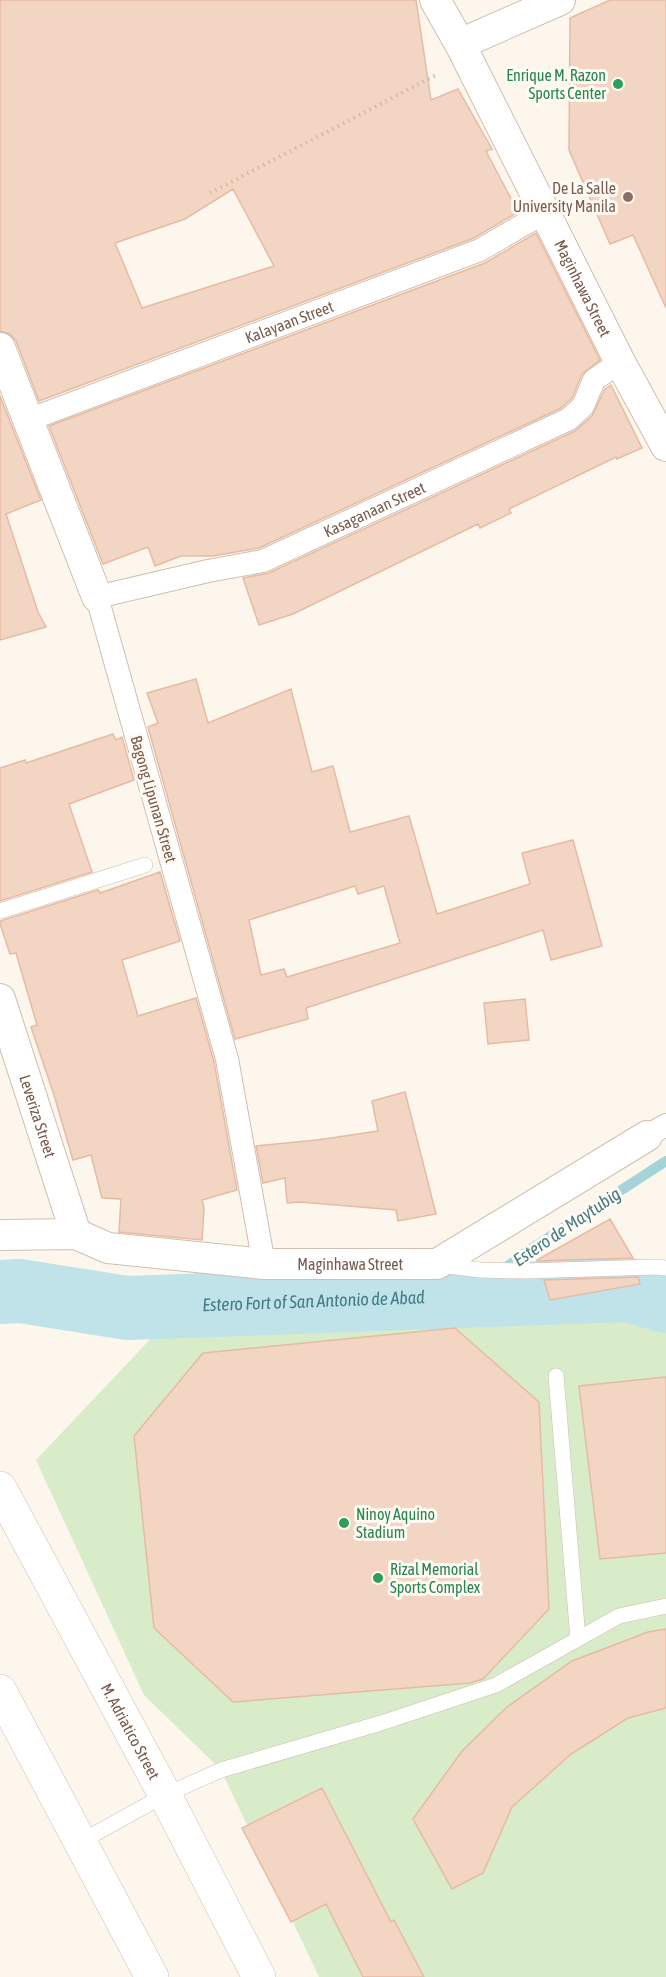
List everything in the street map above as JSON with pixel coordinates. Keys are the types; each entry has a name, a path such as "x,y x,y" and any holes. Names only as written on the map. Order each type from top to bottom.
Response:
{"street":[{"name":"Maginhawa Street","path":"435,0 464,51 620,362 666,446"},
{"path":"464,51 560,0"},
{"name":"Kalayaan Street","path":"28,420 480,250 545,212"},
{"name":"Bagong Lipunan Street","path":"0,348 97,597 227,1059 264,1264"},
{"name":"Kasaganaan Street","path":"97,597 208,571 263,561 313,539 379,506 569,419 583,406 594,380 620,362"},
{"name":"Leveriza Street","path":"0,999 76,1234"},
{"path":"437,1264 657,1131"},
{"name":"Maginhawa Street","path":"0,1235 76,1234 108,1248 264,1264 437,1264"},
{"name":"M. Adriatico Street","path":"0,1488 259,1977"},
{"path":"0,1691 152,1977"}],"lane":[{"path":"0,911 145,865"},
{"path":"437,1264 480,1270 524,1271 666,1268"},
{"path":"556,1376 578,1639"},
{"path":"80,1842 165,1796 221,1770 381,1723 496,1685 619,1616 666,1606"}],"path":[{"path":"210,193 464,51"}],"green space":[{"name":"Rizal Memorial Sports Complex","path":"616,1315 666,1328 666,1977 319,1977 221,1770 144,1695 36,1460 157,1332"}],"building":[{"path":"0,0 416,0 431,100 458,89 492,149 486,151 518,212 474,238 39,401 16,341 10,334 0,331","holes":["233,189 274,266 142,308 115,243 185,219"]},
{"name":"De La Salle University Manila","path":"610,0 666,0 666,308 633,235 610,244 569,150 570,18"},
{"path":"536,233 600,360 582,374 572,398 561,408 259,548 213,556 181,556 155,566 148,547 103,564 49,426 485,263"},
{"path":"611,385 642,448 617,459 616,457 509,509 511,513 480,528 478,524 293,614 259,625 243,578 269,573 575,431 592,416 605,389"},
{"path":"0,396 41,500 6,514 38,612 46,627 0,640"},
{"path":"196,679 208,723 291,689 312,772 333,766 350,832 409,816 437,914 530,884 522,853 573,840 602,946 551,960 543,930 306,1008 308,1019 235,1039 148,727 158,723 147,693","holes":["355,886 358,894 384,886 400,943 287,977 284,969 261,975 249,920"]},
{"path":"113,734 116,740 122,737 134,780 69,804 92,872 0,901 0,768 25,760 26,763"},
{"path":"160,872 180,941 122,960 138,1016 196,998 214,1062 237,1190 202,1200 204,1208 202,1240 119,1232 121,1199 102,1198 91,1155 73,1160 31,1027 37,1025 16,953 10,954 0,924 0,921 98,890 100,893"},
{"path":"525,999 529,1040 488,1044 484,1003"},
{"path":"405,1092 436,1214 398,1221 396,1210 300,1202 287,1203 285,1178 263,1183 256,1146 378,1131 372,1101"},
{"path":"610,1219 633,1258 537,1261 537,1260"},
{"path":"638,1277 640,1284 550,1300 544,1280"},
{"name":"Ninoy Aquino Stadium","path":"455,1328 539,1402 549,1609 483,1679 470,1683 233,1702 154,1628 134,1436 203,1353"},
{"path":"666,1377 666,1553 600,1559 579,1386"},
{"path":"666,1629 666,1708 628,1718 571,1754 512,1807 483,1873 452,1889 413,1819 462,1751 507,1707 572,1661 648,1632"},
{"path":"322,1788 391,1922 394,1920 424,1977 363,1977 326,1904 291,1922 242,1828"}],"waterway":[{"name":"Estero de Maytubig","path":"470,1296 523,1254 666,1161"},
{"name":"Estero Fort of San Antonio de Abad","path":"0,1292 20,1291 127,1308 628,1290 666,1301"}],"place":[{"name":"Enrique M. Razon Sports Center","path":"618,84"},
{"name":"De La Salle University Manila","path":"628,197"},
{"name":"Ninoy Aquino Stadium","path":"344,1523"},
{"name":"Rizal Memorial Sports Complex","path":"378,1578"}]}
